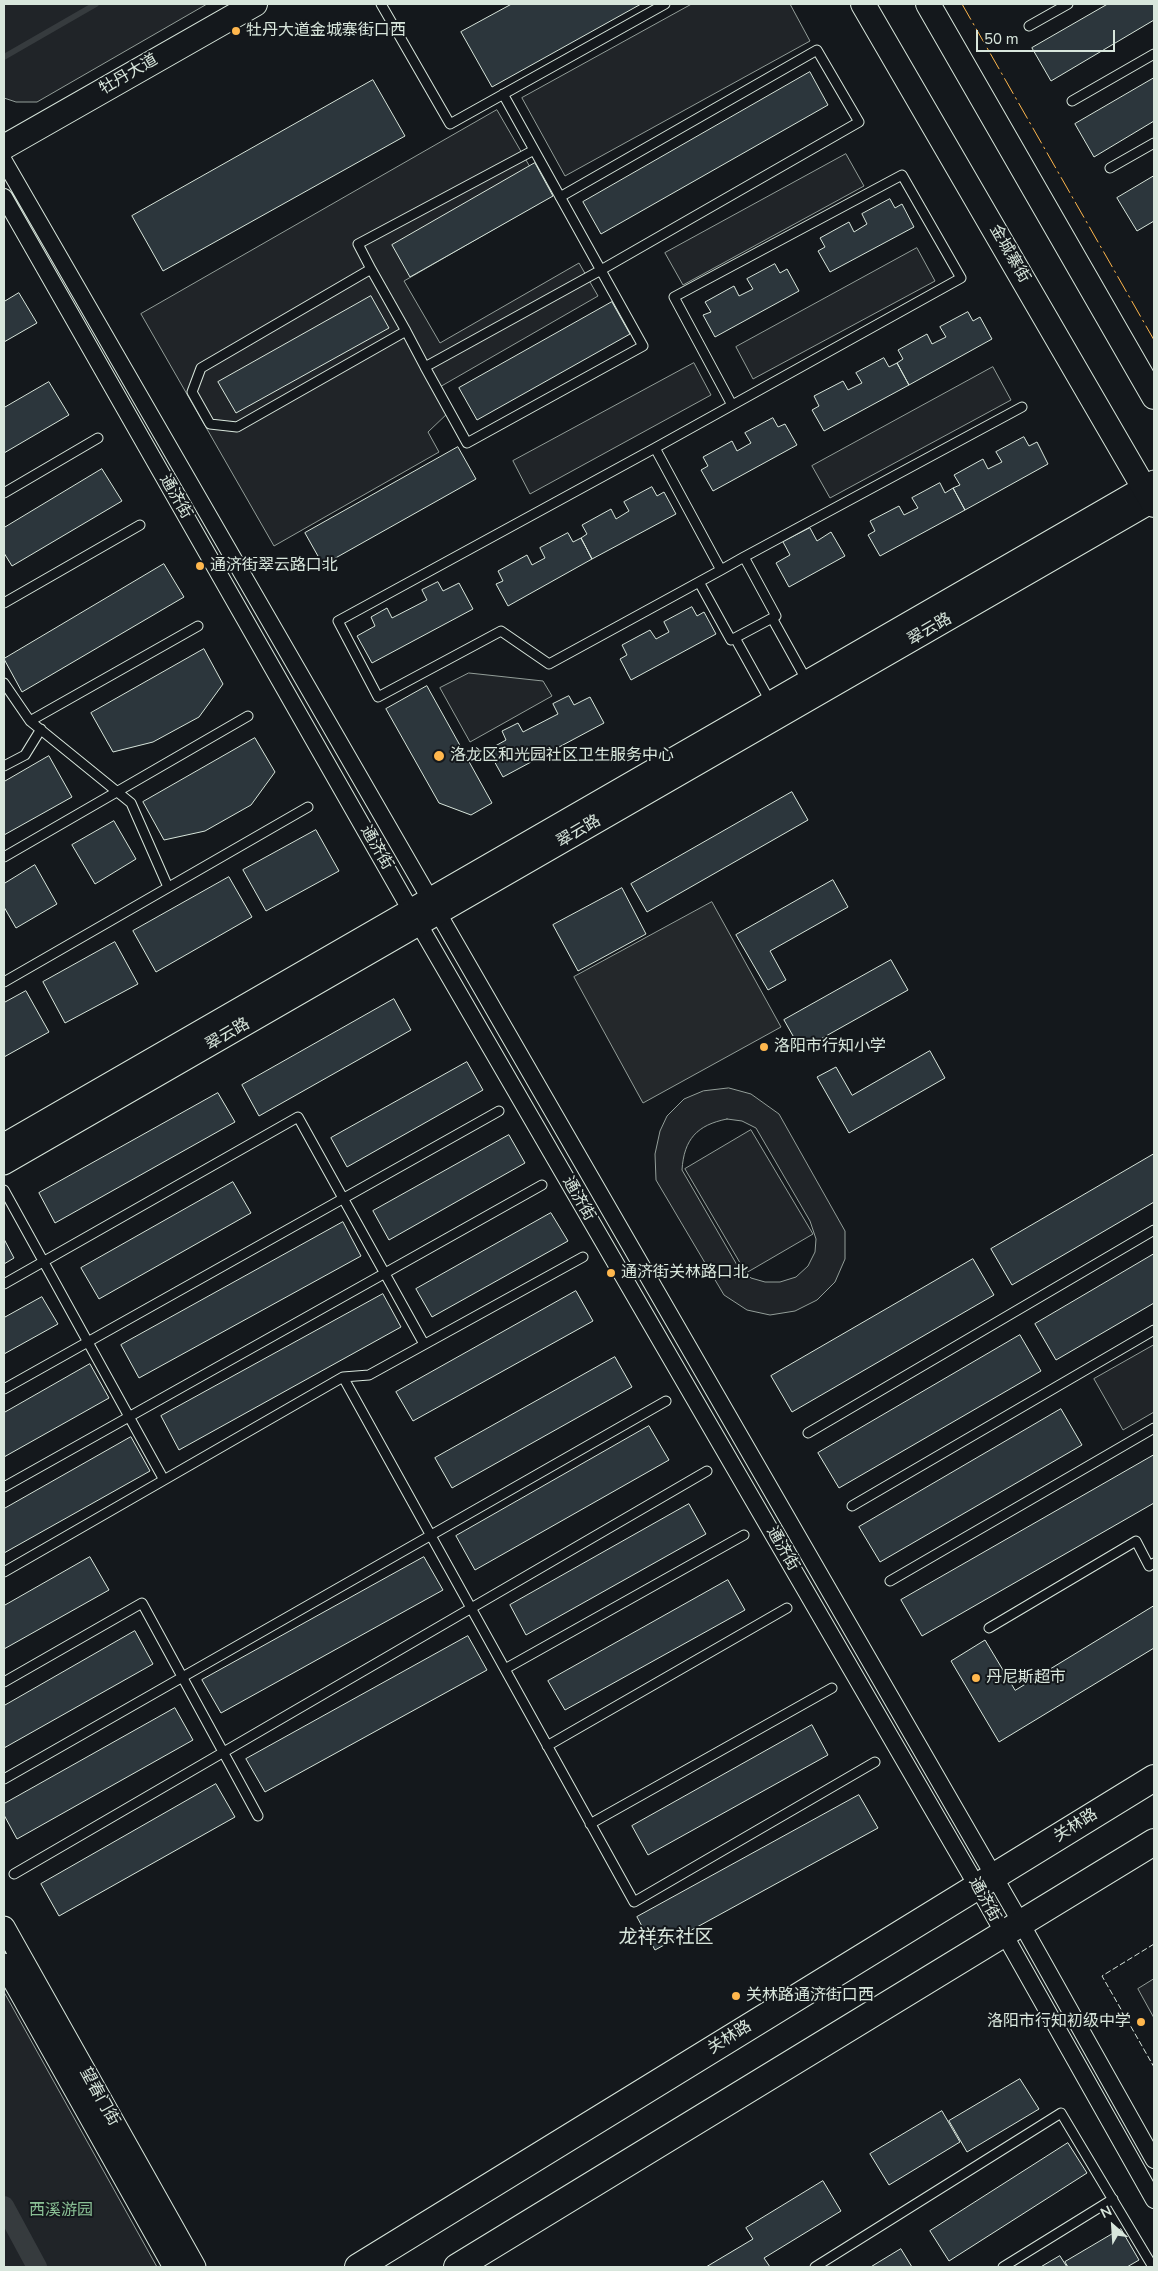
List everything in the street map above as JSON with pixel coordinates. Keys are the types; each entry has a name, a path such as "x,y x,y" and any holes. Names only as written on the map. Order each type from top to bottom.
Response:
{"main road":[{"name":"牡丹大道","path":"4,147 255,4"},
{"name":"金城寨街","path":"863,4 1152,495"},
{"path":"928,4 1154,397"},
{"name":"关林路","path":"358,2267 1154,1778"},
{"path":"457,2267 1154,1842"}],"street":[{"name":"通济街","path":"4,162 434,905 986,1882 1154,2200"},
{"name":"通济街","path":"4,197 415,916 986,1882"},
{"name":"翠云路","path":"434,905 771,702 1152,495"},
{"name":"翠云路","path":"4,1164 415,916 1152,495"},
{"name":"翠云路","path":"4,1144 415,916"},
{"name":"望春门街","path":"4,1927 195,2267"},
{"name":"通济街","path":"1012,1929 1154,2160"},
{"name":"望春门街","path":"4,1964 174,2267"}],"lane":[{"path":"381,4 450,124 665,4"},
{"path":"1029,26 1068,4"},
{"path":"425,366 601,270 859,122 818,50 560,197"},
{"path":"1072,101 1154,54"},
{"path":"503,94 643,346 467,443 358,244 534,150"},
{"path":"1110,168 1154,143"},
{"path":"732,405 674,297 902,175 961,278 655,448 338,621 378,696 501,631 549,664 1022,407"},
{"path":"371,269 201,368 192,392 210,424 237,427 406,331"},
{"path":"4,493 98,438"},
{"path":"655,448 721,570"},
{"path":"4,603 140,525"},
{"path":"700,582 731,640 776,616 744,558"},
{"path":"772,618 808,682"},
{"path":"30,721 198,626"},
{"path":"735,638 771,702"},
{"path":"4,683 30,721 132,803 168,887"},
{"path":"4,857 248,716"},
{"path":"4,766 25,755 41,729"},
{"path":"4,982 308,807"},
{"path":"4,1389 499,1111"},
{"path":"4,1284 298,1117 424,1344"},
{"path":"4,1487 542,1185"},
{"path":"4,1190 164,1480"},
{"path":"808,1433 1154,1230"},
{"path":"4,1572 343,1378 369,1375 583,1256"},
{"path":"852,1506 1154,1330"},
{"path":"343,1378 634,1902 875,1762"},
{"path":"4,1778 666,1401"},
{"path":"890,1581 1154,1428"},
{"path":"14,1874 707,1471"},
{"path":"505,1670 744,1535"},
{"path":"989,1628 1136,1541 1149,1566 1154,1563"},
{"path":"4,1682 142,1603 258,1816"},
{"path":"547,1746 787,1608"},
{"path":"590,1824 832,1688"},
{"path":"815,2267 1061,2113 1153,2267"},
{"path":"1003,2267 1113,2199"}],"green space":[{"path":"4,4 207,4 37,102 16,102 4,98"},
{"path":"692,4 790,4 810,41 565,176 522,98"},
{"path":"497,110 548,198 404,281 440,343 579,263 598,296 438,388 450,411 428,432 439,452 274,546 141,314"},
{"path":"846,154 864,186 683,285 665,253"},
{"path":"917,248 935,281 753,379 736,347"},
{"path":"694,363 711,395 530,494 513,461"},
{"path":"993,367 1011,400 830,498 812,466"},
{"path":"469,673 543,681 552,696 470,742 440,688"},
{"path":"729,1088 751,1094 779,1114 845,1231 845,1259 835,1282 817,1300 795,1311 770,1315 747,1310 724,1295 656,1180 655,1154 660,1131 667,1116 684,1099 703,1091","holes":["727,1119 742,1121 756,1128 810,1221 816,1239 815,1252 808,1266 796,1277 780,1282 765,1282 751,1278 737,1265 682,1170 683,1159 689,1142 700,1130 708,1125"]},
{"path":"751,1130 813,1234 746,1273 685,1169"},
{"path":"1154,1345 1154,1412 1123,1430 1094,1379"},
{"path":"1154,1979 1154,2018 1138,1989"},
{"name":"西溪游园","path":"4,1992 157,2267 4,2267"}],"shaded area":[{"path":"712,902 781,1027 643,1103 574,977"}],"building":[{"path":"512,4 641,4 492,87 461,32"},
{"path":"1108,4 1154,4 1154,20 1051,81 1032,48"},
{"path":"810,72 828,105 601,234 583,202"},
{"path":"1154,78 1154,121 1094,157 1075,124"},
{"path":"373,80 405,136 163,271 132,216"},
{"path":"535,163 553,196 410,277 392,245"},
{"path":"1154,176 1154,221 1137,231 1117,198"},
{"path":"890,199 895,208 902,204 914,227 830,272 818,251 825,247 820,238 849,222 854,232 867,224 862,214"},
{"path":"775,264 780,273 787,269 799,291 715,337 703,315 711,312 705,302 734,286 739,296 753,289 747,279"},
{"path":"19,293 37,323 4,342 4,302"},
{"path":"371,296 389,328 236,413 218,382"},
{"path":"612,302 630,334 477,420 459,388"},
{"path":"968,312 973,321 980,317 992,339 909,385 897,363 903,359 898,350 927,334 932,344 946,337 940,327"},
{"path":"884,358 889,367 897,363 909,385 824,431 812,410 819,406 814,396 843,381 848,390 862,383 856,373"},
{"path":"49,382 69,415 4,453 4,408"},
{"path":"773,418 778,427 785,424 797,445 713,491 701,470 708,466 703,457 732,441 737,451 751,443 745,433"},
{"path":"1024,437 1029,446 1037,442 1048,464 965,510 953,488 960,485 954,475 983,459 988,469 1002,462 996,452"},
{"path":"458,447 476,479 323,565 305,533"},
{"path":"102,469 122,501 12,566 4,553 4,528"},
{"path":"940,483 945,493 953,488 965,510 880,556 868,535 875,531 870,521 899,506 904,515 918,508 912,498"},
{"path":"652,487 657,496 664,492 676,514 592,559 581,538 587,534 582,525 611,509 616,519 629,511 624,502"},
{"path":"810,528 817,541 831,532 845,556 789,587 776,563 790,555 783,542"},
{"path":"568,533 573,542 581,538 592,559 508,606 496,584 503,581 498,571 527,555 532,565 545,558 540,548"},
{"path":"164,564 184,597 22,692 4,659"},
{"path":"438,582 443,591 459,583 473,609 372,663 357,636 375,626 371,617 387,608 392,618 427,600 422,590"},
{"path":"692,607 697,616 704,612 716,634 631,680 620,659 627,655 622,645 650,630 656,639 669,632 664,622"},
{"path":"204,649 223,684 199,717 153,742 113,752 91,713"},
{"name":"洛龙区和光园社区卫生服务中心","path":"427,686 492,803 471,815 439,803 386,709"},
{"path":"569,696 574,705 590,697 604,723 503,777 488,750 506,740 502,731 518,723 523,732 558,714 553,704"},
{"path":"255,738 275,772 251,805 205,831 164,840 143,802"},
{"path":"49,756 72,797 4,835 4,782"},
{"path":"792,792 808,820 647,912 631,884"},
{"path":"114,821 136,859 95,884 72,845"},
{"path":"316,830 339,871 266,911 243,870"},
{"path":"35,865 57,904 16,928 4,907 4,884"},
{"path":"229,877 252,917 156,972 133,931"},
{"path":"833,880 848,907 770,951 786,980 768,990 736,935"},
{"path":"622,888 646,934 578,971 553,925"},
{"path":"115,942 138,984 65,1023 43,982"},
{"path":"891,960 908,990 801,1050 784,1020"},
{"path":"26,991 49,1032 4,1057 4,1003"},
{"path":"394,999 411,1030 259,1116 242,1085"},
{"path":"930,1051 945,1078 849,1133 817,1077 836,1067 852,1095"},
{"path":"467,1062 483,1090 347,1167 331,1138"},
{"path":"218,1093 235,1122 55,1223 39,1193"},
{"path":"509,1135 525,1163 389,1240 373,1211"},
{"path":"1154,1154 1154,1202 1012,1285 991,1249"},
{"path":"233,1182 251,1213 99,1299 81,1268"},
{"path":"551,1213 568,1241 432,1317 416,1289"},
{"path":"343,1222 361,1256 139,1378 121,1345"},
{"path":"4,1239 14,1258 4,1264"},
{"path":"1154,1254 1154,1303 1056,1360 1035,1324"},
{"path":"973,1259 994,1295 792,1412 771,1376"},
{"path":"576,1291 593,1321 413,1421 396,1392"},
{"path":"383,1294 401,1327 179,1450 161,1416"},
{"path":"42,1297 58,1324 4,1354 4,1318"},
{"path":"1020,1335 1041,1371 839,1488 818,1453"},
{"path":"615,1357 632,1387 452,1488 435,1458"},
{"path":"90,1364 109,1398 4,1457 4,1413"},
{"path":"1061,1409 1082,1445 880,1562 859,1527"},
{"path":"649,1426 669,1460 475,1570 456,1536"},
{"path":"131,1437 150,1471 4,1553 4,1509"},
{"path":"1154,1455 1154,1503 922,1636 901,1600"},
{"path":"689,1504 706,1534 526,1635 510,1605"},
{"path":"90,1557 109,1590 4,1649 4,1606"},
{"path":"424,1557 443,1590 221,1713 202,1680"},
{"path":"728,1580 745,1610 565,1710 548,1681"},
{"path":"1154,1606 1154,1648 999,1742 951,1661 985,1640 1015,1690"},
{"path":"135,1631 153,1664 4,1748 4,1706"},
{"path":"468,1636 487,1670 265,1792 246,1759"},
{"path":"175,1708 193,1740 17,1839 4,1815 4,1804"},
{"path":"812,1725 828,1755 648,1855 632,1826"},
{"path":"216,1784 235,1817 59,1916 41,1884"},
{"path":"859,1795 878,1828 655,1950 637,1917"},
{"path":"1020,2079 1039,2109 967,2152 949,2121"},
{"path":"942,2111 960,2142 889,2185 870,2154"},
{"path":"1068,2143 1087,2173 949,2261 930,2231"},
{"path":"823,2181 841,2211 764,2258 770,2267 706,2267 753,2239 746,2228"},
{"path":"1121,2229 1139,2260 1127,2267 1068,2267 1065,2262"},
{"path":"901,2249 912,2267 871,2267"},
{"path":"1060,2256 1067,2267 1041,2267"}],"waterway":[{"path":"4,57 96,4"},
{"path":"4,2206 37,2267"}],"fence":[{"path":"1154,1944 1102,1976 1154,2067"}],"power":[{"path":"962,4 1154,340"}],"place":[{"name":"牡丹大道金城寨街口西","path":"236,31"},
{"name":"通济街翠云路口北","path":"200,566"},
{"name":"洛龙区和光园社区卫生服务中心","path":"439,756"},
{"name":"洛阳市行知小学","path":"764,1047"},
{"name":"通济街关林路口北","path":"611,1273"},
{"name":"丹尼斯超市","path":"976,1678"},
{"name":"关林路通济街口西","path":"736,1996"},
{"name":"洛阳市行知初级中学","path":"1141,2022"}],"district":[{"name":"龙祥东社区","path":"666,1938"}]}
